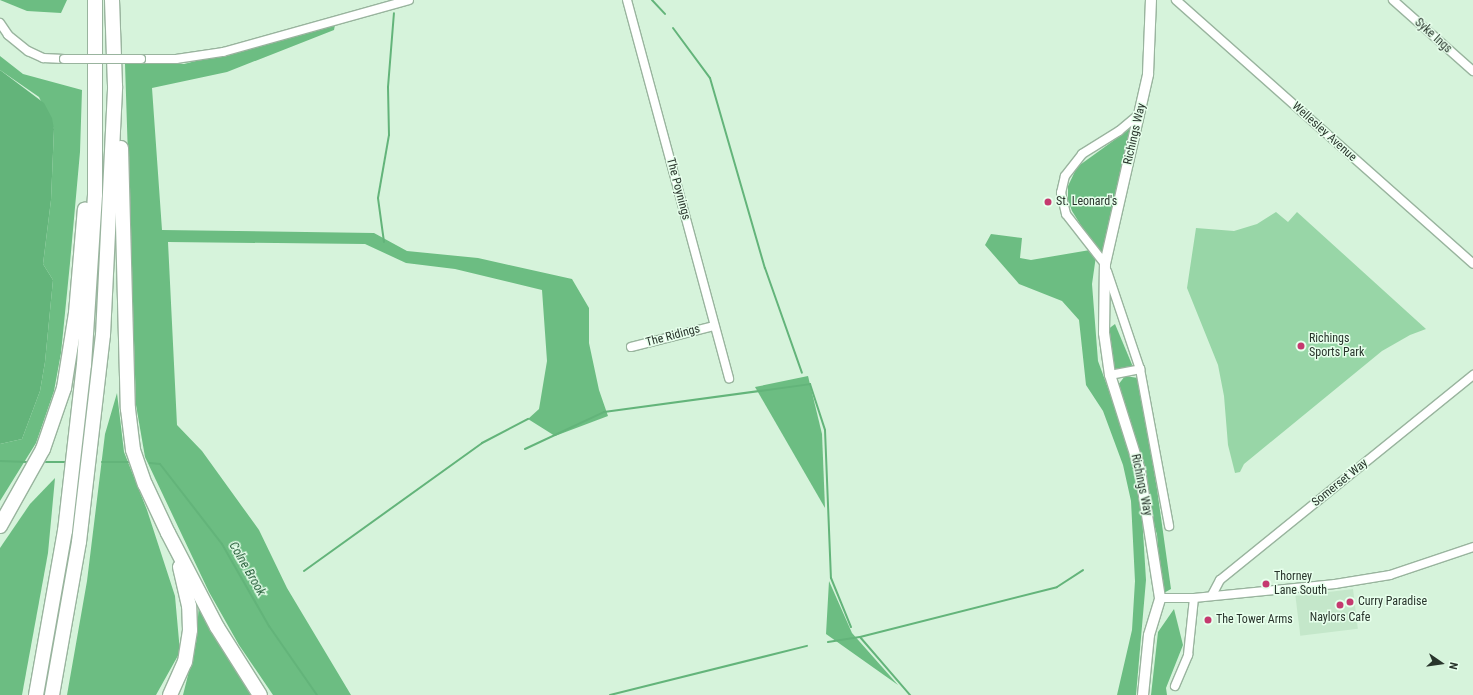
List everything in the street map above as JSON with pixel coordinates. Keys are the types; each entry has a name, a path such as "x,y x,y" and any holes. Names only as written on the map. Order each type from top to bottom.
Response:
{"highway":[{"path":"36,695 65,531 81,402 93,238 96,88 95,0"},
{"path":"112,0 115,86 121,143 130,430 145,484 168,533 217,628 260,695"},
{"path":"52,695 79,542 99,375 107,290 115,86"},
{"path":"0,526 21,490 54,420 68,366 79,286 87,150 96,88"},
{"path":"0,513 16,491 21,490"},
{"path":"168,533 185,583 190,623 185,662 170,695"}],"street":[{"path":"0,23 11,38 28,51 43,58 64,60 176,59 223,52 409,0"},
{"name":"The Poynings","path":"627,0 729,379"},
{"name":"Richings Way","path":"1151,0 1148,74 1105,265 1104,333 1110,375 1140,470 1160,598"},
{"name":"Wellesley Avenue","path":"1176,0 1473,264"},
{"name":"Syke Ings","path":"1393,0 1473,71"},
{"path":"1105,265 1066,214 1061,193 1062,187 1065,176 1082,154 1119,131 1139,114"},
{"name":"Richings Way","path":"1105,265 1140,368 1169,526"},
{"name":"The Ridings","path":"631,347 714,326"},
{"path":"1110,375 1140,368"},
{"name":"Somerset Way","path":"1212,595 1220,580 1473,374"},
{"path":"1144,695 1149,635 1160,598 1194,598 1212,595 1336,584 1390,575 1473,547"},
{"path":"1175,686 1188,655 1194,598"}],"shaded area":[{"path":"0,0 67,0 61,13 27,11"},
{"path":"335,25 334,30 227,72 152,88 162,230 374,233 407,251 478,258 572,279 589,308 589,343 599,390 608,416 555,436 528,419 539,409 547,361 542,290 455,269 406,263 365,244 168,242 177,425 202,451 259,530 287,588 351,695 273,695 239,645 209,592 145,457 136,405 125,64 184,64"},
{"path":"0,56 23,74 82,90 80,152 70,263 61,353 54,391 36,443 0,501 0,444 22,439 40,391 45,362 53,280 43,264 51,200 54,129 39,97 0,70"},
{"path":"0,70 44,103 52,118 54,129 51,200 43,264 53,280 45,362 40,391 22,439 0,444"},
{"path":"1131,128 1102,254 1100,256 1072,211 1068,200 1068,186 1077,167"},
{"name":"Richings Sports Park","path":"1276,212 1288,222 1297,212 1426,329 1410,335 1382,351 1244,464 1240,472 1235,473 1228,445 1224,396 1218,365 1187,288 1196,228 1234,231 1257,224"},
{"path":"991,234 1022,238 1020,258 1031,260 1090,250 1096,256 1092,284 1098,361 1122,426 1136,473 1141,499 1146,580 1136,695 1117,695 1132,630 1135,581 1131,501 1123,465 1103,411 1086,385 1079,320 1062,301 1019,284 985,245"},
{"path":"1115,324 1133,367 1114,372 1107,330"},
{"path":"808,376 822,434 825,508 755,387"},
{"path":"1125,376 1138,378 1157,489 1171,589 1162,594 1157,535 1118,385"},
{"path":"117,393 124,452 147,510 175,596 180,652 156,695 67,695 87,581 105,434"},
{"path":"55,478 48,553 22,695 0,695 0,548 30,504"},
{"path":"829,581 852,633 898,685 826,634"},
{"path":"1353,589 1358,629 1300,636 1295,596"},
{"path":"199,604 251,695 183,695 196,643"},
{"path":"1174,609 1183,645 1166,688 1167,695 1151,695 1158,632"}],"waterway":[{"path":"652,0 665,14"},
{"path":"384,242 378,198 389,135 388,87 394,13"},
{"path":"673,28 710,78 765,268 802,373"},
{"path":"525,449 604,412 810,384 825,430 831,578 851,627"},
{"path":"304,571 482,443 528,419"},
{"name":"Colne Brook","path":"0,461 27,462"},
{"name":"Colne Brook","path":"46,462 65,462"},
{"name":"Colne Brook","path":"102,462 131,462"},
{"name":"Colne Brook","path":"150,463 160,464 222,544 269,626 317,695"},
{"path":"828,642 860,637 1057,587 1083,570"},
{"path":"860,637 910,695"},
{"path":"610,695 807,646"}],"place":[{"name":"St. Leonard's","path":"1048,202"},
{"name":"Richings Sports Park","path":"1301,346"},
{"name":"Thorney Lane South","path":"1266,584"},
{"name":"Curry Paradise","path":"1350,602"},
{"name":"Naylors Cafe","path":"1340,605"},
{"name":"The Tower Arms","path":"1208,620"}]}
